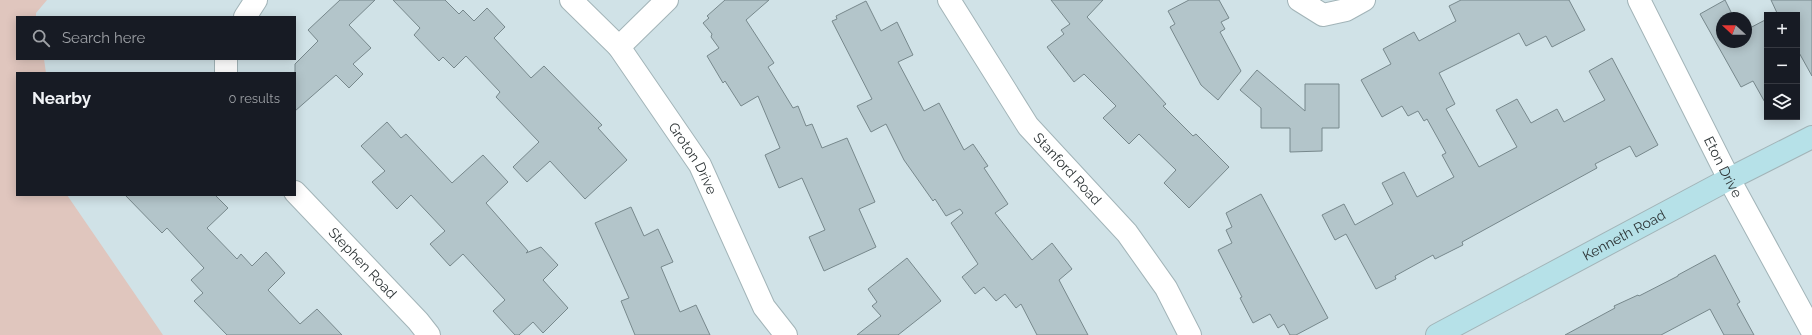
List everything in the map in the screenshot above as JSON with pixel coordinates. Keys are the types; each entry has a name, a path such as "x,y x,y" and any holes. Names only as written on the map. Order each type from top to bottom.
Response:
{"street":[{"path":"246,16 256,0"},
{"name":"Groton Drive","path":"571,0 619,47 700,165 764,307 786,335"},
{"path":"619,47 667,0"},
{"name":"Stanford Road","path":"949,0 1028,126 1127,233 1166,288 1190,335"},
{"path":"1299,0 1323,15 1346,10 1364,0"},
{"name":"Eton Drive","path":"1639,0 1729,179 1812,331"},
{"path":"226,60 226,72"},
{"name":"Kenneth Road","path":"1437,335 1729,179 1812,137"},
{"name":"Stephen Road","path":"296,193 418,321 429,335"}],"shaded area":[{"path":"0,0 47,0 36,13 36,16 16,16 16,60 44,60 46,72 16,72 16,196 68,196 163,335 0,335"}],"building":[{"path":"340,0 375,0 349,25 371,48 353,64 363,74 349,88 336,75 296,110 295,64 318,41 308,30"},
{"path":"393,0 445,0 459,14 463,10 474,21 487,8 505,27 494,38 531,78 544,66 602,125 598,128 627,160 585,199 550,161 527,182 513,167 539,142 496,97 500,92 466,56 454,68 443,57 439,61 414,35 420,28"},
{"path":"725,0 769,0 746,20 774,63 768,67 793,108 798,106 806,126 812,124 822,148 847,138 875,202 859,209 876,247 824,271 809,237 825,230 802,178 779,188 765,155 780,148 758,96 741,106 725,81 723,83 707,56 719,48 711,37 712,34 703,23 709,18 707,16"},
{"path":"1051,0 1103,0 1087,17 1166,104 1163,106 1193,136 1196,134 1229,167 1189,208 1164,183 1176,170 1139,134 1129,144 1103,118 1116,106 1084,74 1074,82 1047,47 1064,34 1061,30 1070,24"},
{"path":"1189,0 1219,0 1229,18 1221,22 1225,29 1220,32 1241,71 1218,100 1201,85 1170,27 1175,24 1168,11"},
{"path":"1461,0 1569,0 1585,30 1552,47 1546,36 1526,46 1519,33 1439,73 1455,104 1446,109 1479,167 1517,147 1496,110 1517,99 1531,123 1557,109 1564,122 1605,100 1589,71 1612,58 1658,145 1636,157 1630,146 1595,164 1597,168 1462,242 1463,245 1435,259 1433,255 1395,276 1396,279 1376,289 1346,234 1335,240 1322,215 1344,204 1355,225 1393,204 1382,183 1404,172 1417,197 1454,177 1442,155 1446,153 1427,119 1424,121 1418,111 1408,116 1402,106 1382,117 1361,80 1391,64 1383,49 1414,32 1419,41 1456,21 1449,6"},
{"path":"1725,0 1731,12 1716,12 1716,42 1700,14"},
{"path":"1771,0 1812,0 1812,76 1800,54 1800,12 1777,12"},
{"path":"866,1 881,31 897,22 913,55 898,62 924,111 939,103 964,150 973,144 988,166 984,168 1008,204 995,213 1032,260 1052,243 1072,269 1059,280 1088,335 1037,335 1021,304 1016,308 1005,294 996,301 984,287 975,294 962,277 978,264 951,223 963,213 960,209 946,216 935,199 933,201 904,160 886,124 871,132 857,106 872,99 832,21 837,19 836,16"},
{"path":"1764,21 1764,101 1753,81 1741,87 1719,48 1752,48 1752,27"},
{"path":"1257,70 1305,111 1305,84 1339,84 1339,128 1322,128 1322,151 1290,152 1290,128 1261,128 1261,108 1240,90"},
{"path":"387,122 401,138 406,134 452,183 483,155 508,182 486,203 528,251 526,253 541,247 558,265 543,280 568,308 543,333 533,322 519,335 515,335 493,311 505,300 463,254 450,266 430,244 445,231 411,195 397,209 372,182 385,171 361,146"},
{"path":"1261,194 1328,318 1296,335 1290,335 1284,324 1278,328 1270,314 1253,323 1240,298 1242,297 1218,250 1232,243 1226,230 1232,227 1226,213"},
{"path":"126,196 216,196 228,208 207,228 237,259 241,254 252,266 266,252 285,273 268,290 300,324 317,309 342,335 227,335 194,301 203,293 191,280 204,268 167,228 162,233"},
{"path":"631,207 644,236 658,229 673,262 661,267 680,312 696,305 710,335 635,335 621,301 629,298 595,223"},
{"path":"1715,255 1740,302 1737,304 1754,335 1724,335 1710,309 1661,335 1565,335 1615,308 1614,306 1638,295 1639,296"},
{"path":"907,258 941,301 898,335 857,335 881,316 872,306 877,302 868,289"}]}
